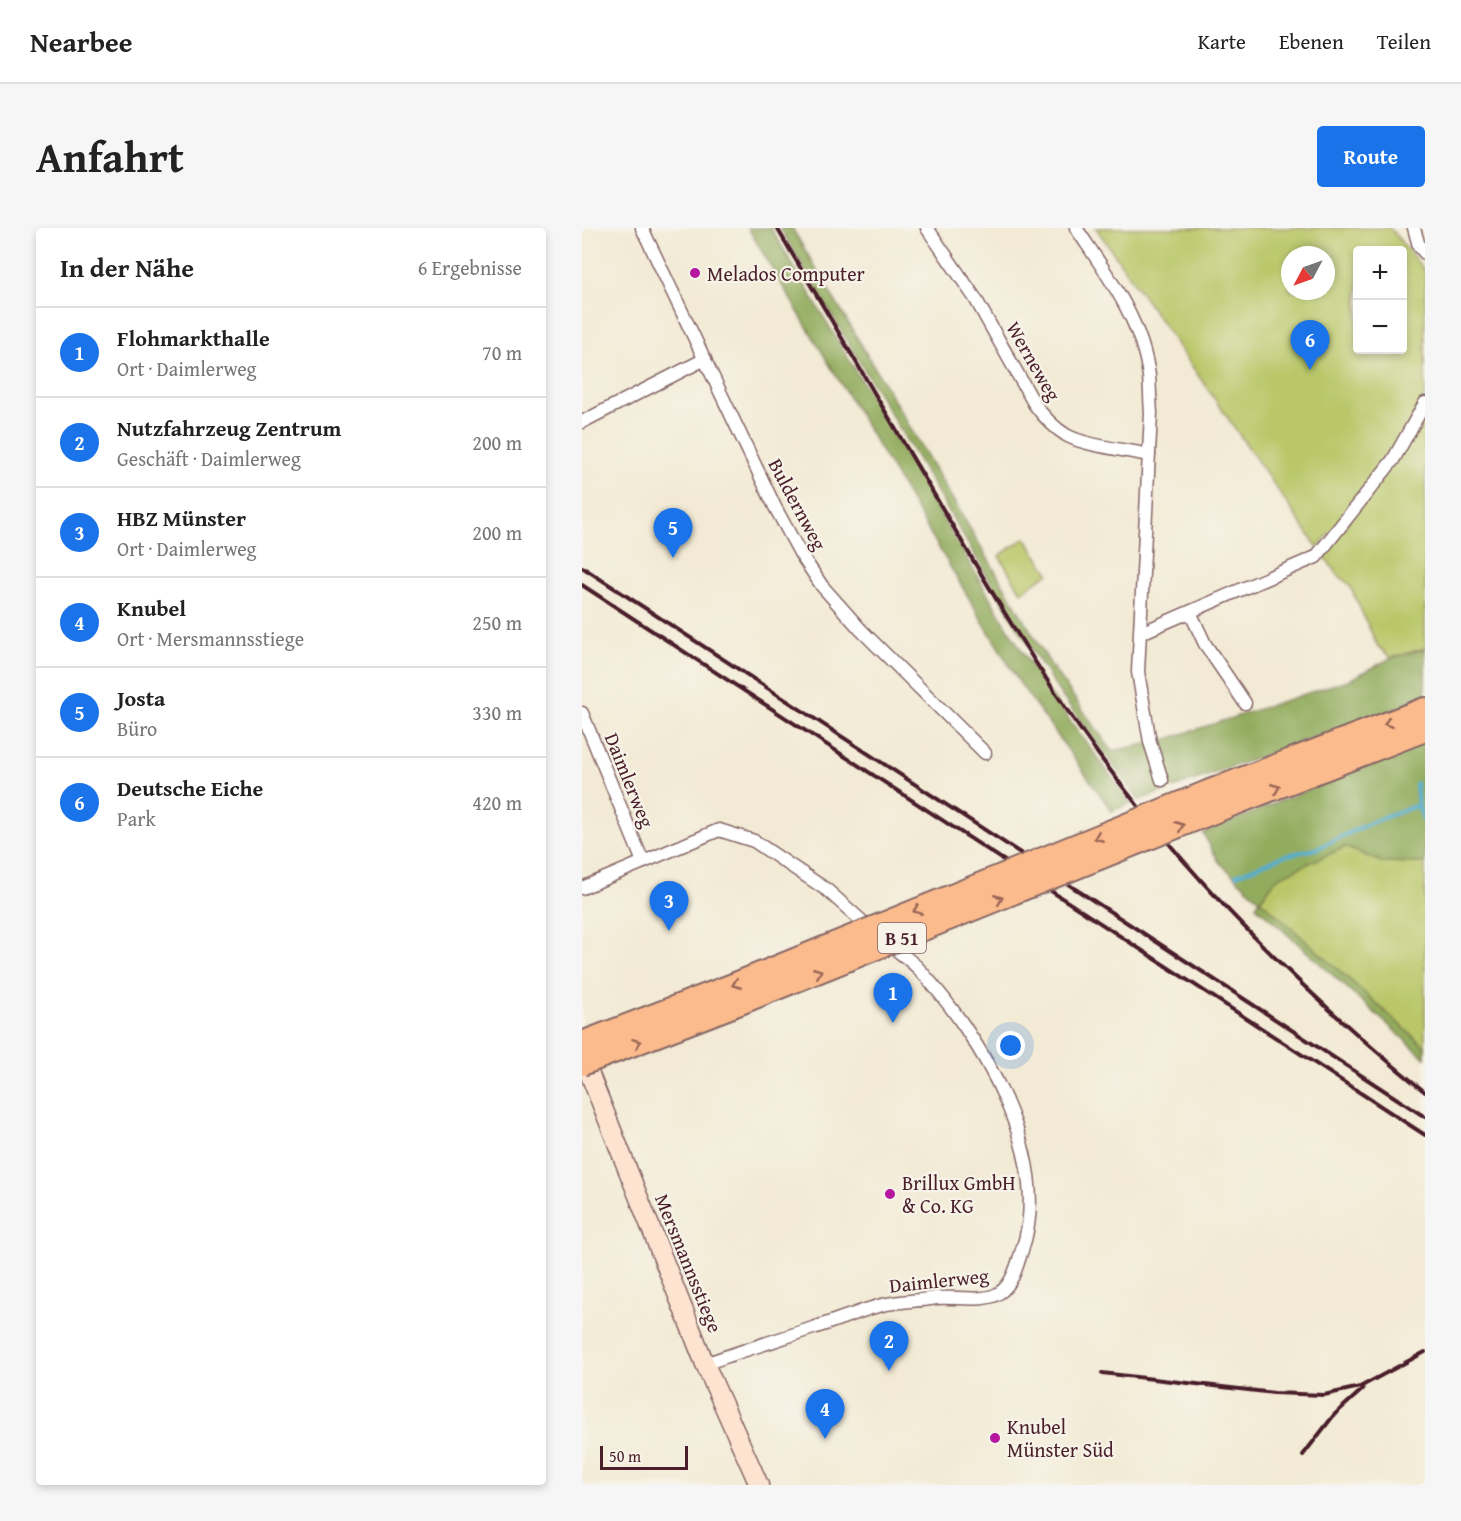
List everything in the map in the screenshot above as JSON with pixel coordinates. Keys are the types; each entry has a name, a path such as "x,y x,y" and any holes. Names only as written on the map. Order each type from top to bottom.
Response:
{"highway":[{"name":"B 51","path":"582,1064 762,994 1425,709"},
{"name":"B 51","path":"582,1043 1216,800 1425,730"}],"street":[{"name":"Buldernweg","path":"642,228 779,515 810,568 861,630 985,753"},
{"path":"1076,228 1120,294 1139,340 1149,374 1151,413 1138,672 1150,742 1162,780"},
{"path":"1413,228 1419,246 1425,253"},
{"name":"Werneweg","path":"929,229 975,298 1035,405 1048,421 1067,436 1149,455"},
{"path":"582,422 705,359"},
{"path":"1141,633 1316,557 1393,460 1425,403"},
{"path":"1190,612 1205,644 1245,703"},
{"name":"Daimlerweg","path":"582,713 643,862"},
{"name":"Daimlerweg","path":"582,888 719,830 754,842 827,890 917,967 970,1035 990,1069 1006,1102 1027,1166 1030,1198 1028,1233 1011,1280 997,1295 989,1298 943,1297 884,1305 705,1364"},
{"name":"Mersmannsstiege","path":"582,1055 705,1364 759,1485"}],"green space":[{"path":"748,228 771,228 1012,635 1048,691 1131,803 1112,811 1019,682"},
{"path":"780,228 792,228 1052,667 1112,751 1161,741 1351,679 1391,658 1425,649 1425,698 1139,800 1059,692 1014,621"},
{"path":"1096,228 1390,228 1405,246 1353,246 1353,354 1407,354 1407,249 1425,271 1425,395 1393,452 1318,548"},
{"path":"1425,412 1425,648 1391,658 1377,645 1349,584 1337,574 1324,556"},
{"path":"1025,538 1049,573 1021,592 999,556"},
{"path":"1425,741 1425,863 1382,862 1345,847 1278,877 1260,900 1219,862 1203,833"},
{"path":"1345,847 1382,862 1425,863 1425,1047 1260,900 1278,877"},
{"path":"1260,900 1425,1047 1425,1058 1256,906"}],"waterway":[{"path":"1416,783 1418,805"},
{"path":"1236,875 1283,856 1316,849 1372,822 1418,805 1425,824"}],"railway":[{"path":"777,228 1008,618 1063,705 1120,783 1199,879 1285,968 1377,1052 1425,1092"},
{"path":"582,567 1425,1117"},
{"path":"582,585 1425,1135"},
{"path":"1102,1373 1274,1393 1324,1395 1360,1387 1425,1352"},
{"path":"1303,1455 1334,1415 1363,1389"}],"place":[{"name":"Melados Computer","path":"695,273"},
{"name":"Deutsche Eiche","path":"1310,370"},
{"name":"Josta","path":"673,558"},
{"name":"HBZ Münster","path":"669,931"},
{"name":"Flohmarkthalle","path":"893,1023"},
{"name":"Brillux GmbH & Co. KG","path":"890,1194"},
{"name":"Nutzfahrzeug Zentrum","path":"889,1371"},
{"name":"Knubel Münster Süd","path":"995,1438"},
{"name":"Knubel","path":"825,1439"}]}
